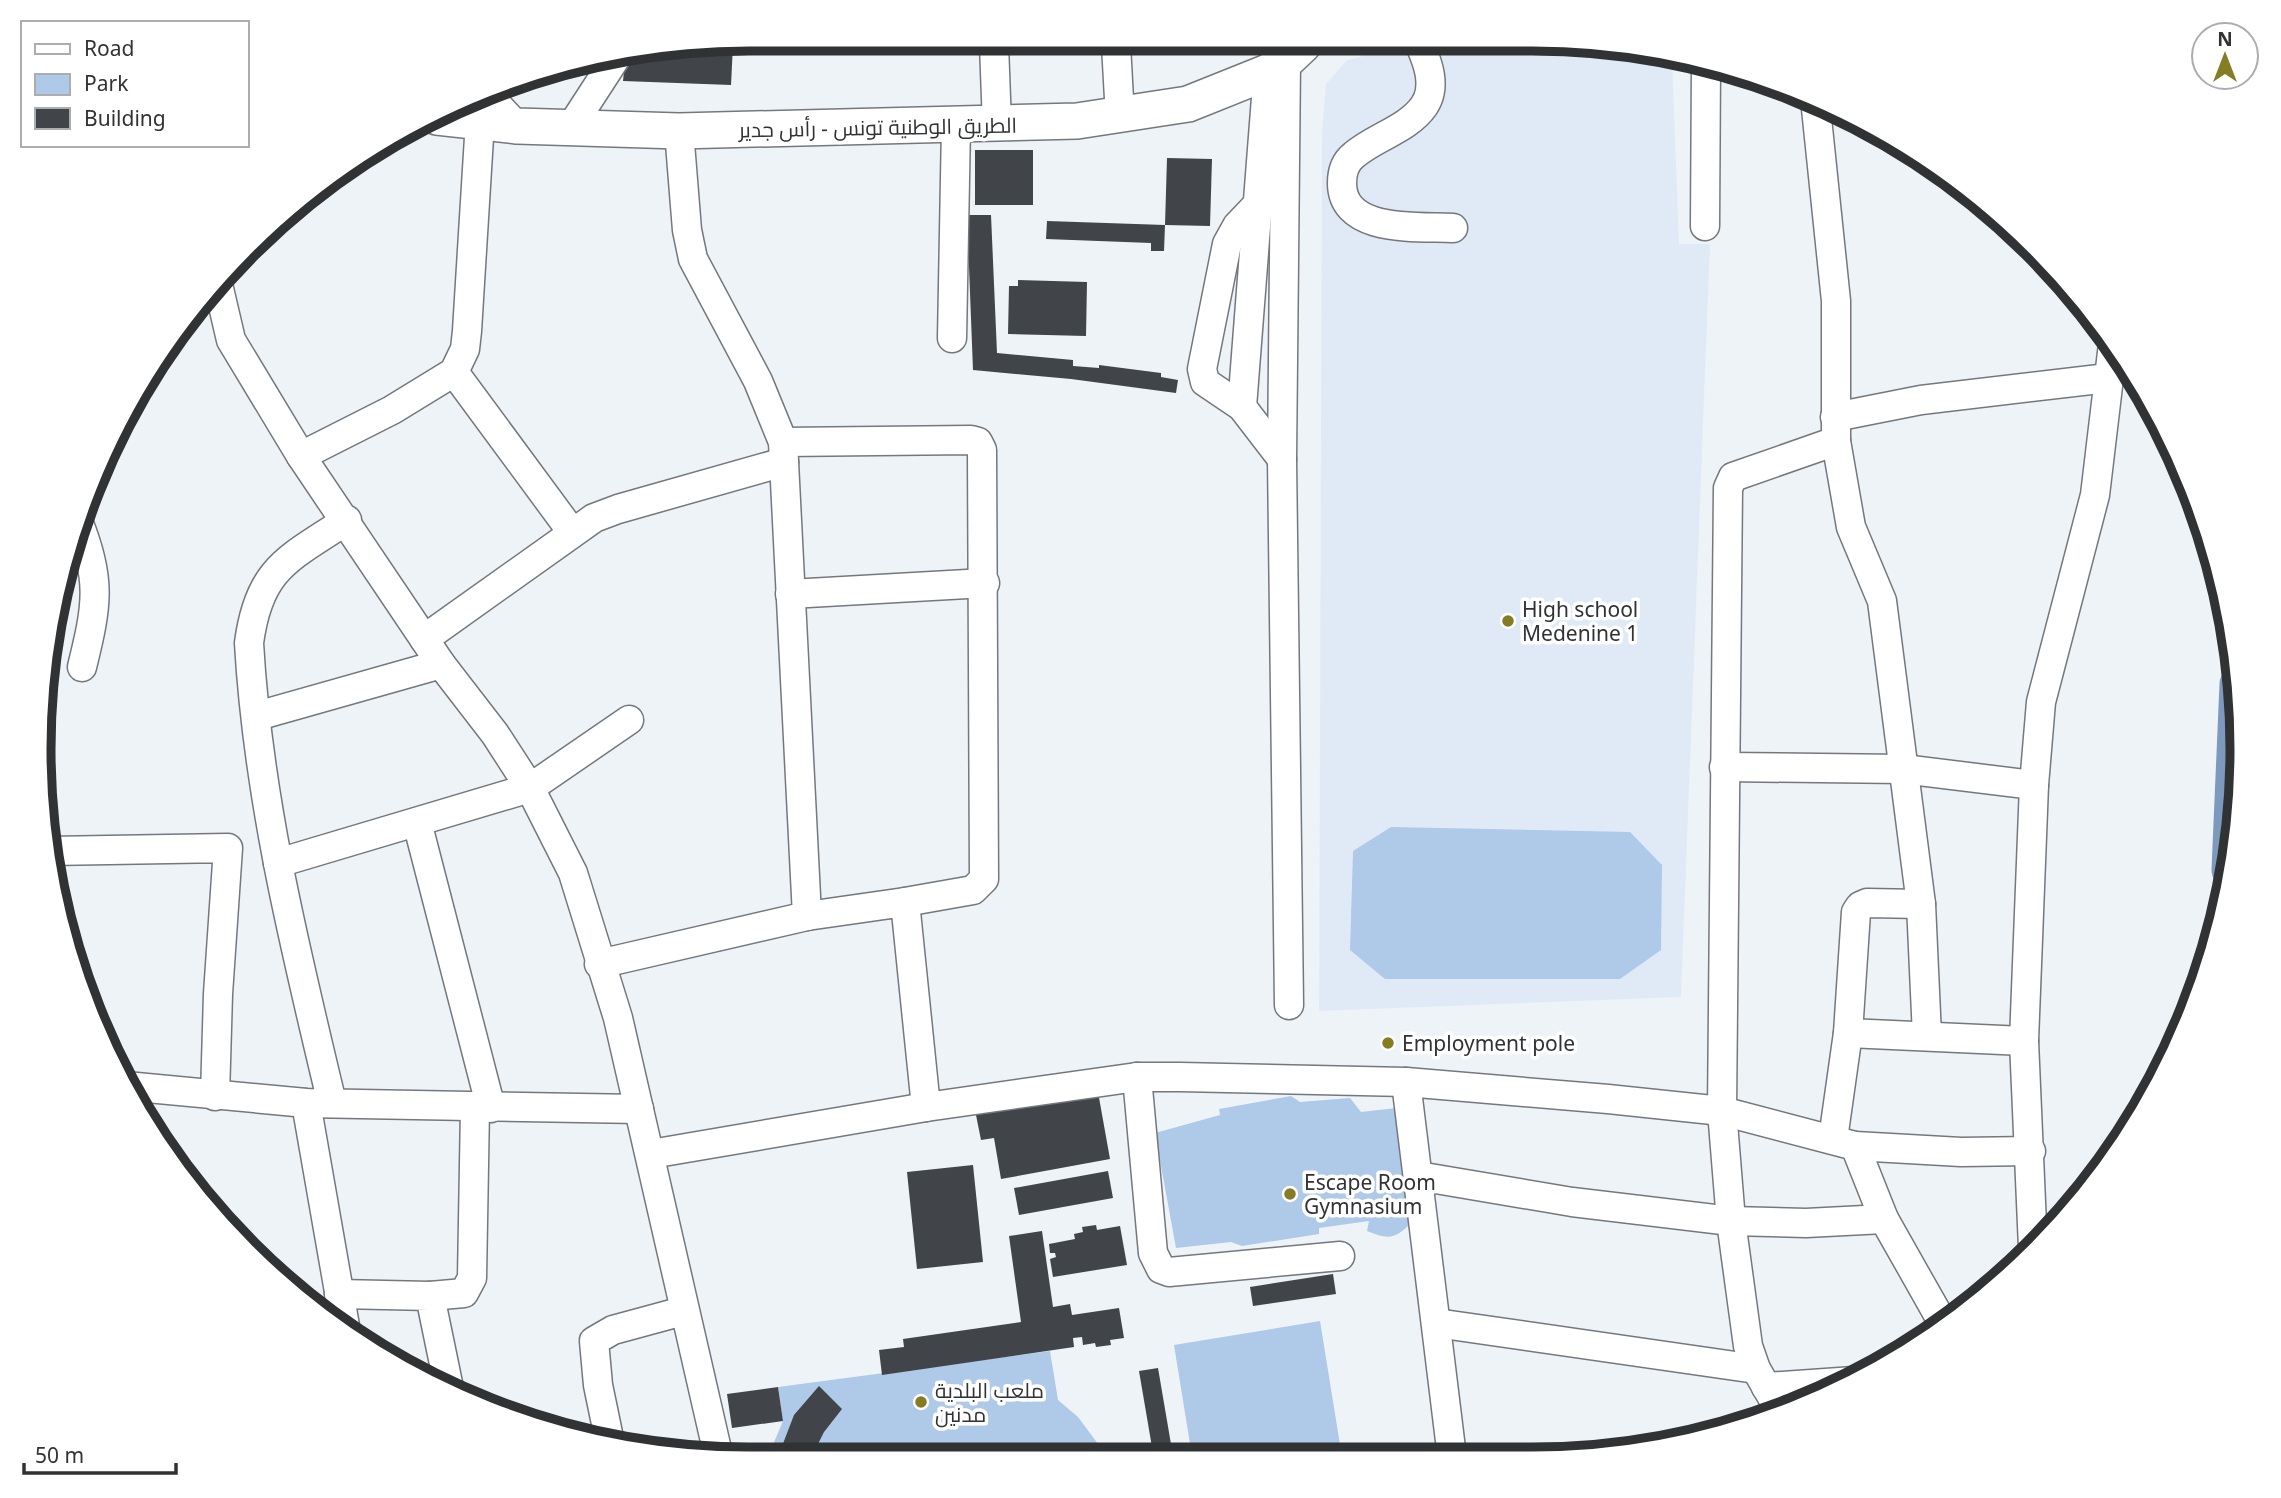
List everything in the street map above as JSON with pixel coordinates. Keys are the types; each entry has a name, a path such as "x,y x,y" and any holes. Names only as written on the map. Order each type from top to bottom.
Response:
{"main road":[{"name":"الطريق الوطنية تونس - رأس جدير","path":"483,107 517,125 678,131 997,125 1120,117 1188,104 1285,59"}],"street":[{"path":"994,51 997,125"},
{"path":"1116,51 1120,117"},
{"path":"1422,51 1431,81 1424,105 1399,127 1353,156 1342,172 1342,189 1354,211 1373,223 1453,228"},
{"path":"1242,407 1257,205 1285,59"},
{"path":"1285,59 1282,459 1289,1005"},
{"path":"571,127 612,64"},
{"path":"1705,226 1706,73"},
{"path":"301,456 392,410 454,372 465,349 483,107"},
{"path":"1816,112 1836,301 1835,429 1851,527 1882,601 1921,905 1927,1036"},
{"path":"952,338 956,126"},
{"path":"678,131 687,230 693,259 758,381 784,452 807,916"},
{"path":"1257,205 1237,226 1227,244 1202,369 1205,382 1242,407 1282,459"},
{"path":"220,294 231,340 301,456 441,664 495,734 530,788 573,873 599,964 618,1018 716,1446"},
{"path":"2033,1236 2024,1041 2034,785 2041,702 2095,495 2111,358"},
{"path":"454,372 572,532"},
{"path":"1775,1403 1761,1378 1747,1338 1731,1221 1723,1111 1724,767 1729,482 1733,477 1835,429 1921,400 2108,378"},
{"path":"1242,407 1284,406"},
{"path":"425,639 572,532 618,509 784,452 978,442 983,458 985,583 984,879 973,890 807,916 599,964"},
{"path":"343,1317 319,1103 270,826 249,643 252,620 269,577 283,562 346,520"},
{"path":"82,667 96,590 92,556 84,537"},
{"path":"790,594 985,583"},
{"path":"257,716 441,664"},
{"path":"278,863 530,788 629,720"},
{"path":"1724,767 1903,769 2034,785"},
{"path":"339,1294 460,1295 472,1278 483,1108 417,822"},
{"path":"59,851 228,848 270,826"},
{"path":"215,1096 218,994 228,848"},
{"path":"905,902 926,1107"},
{"path":"1921,905 1867,904 1860,905 1856,912 1844,1143 1939,1316"},
{"path":"1848,1033 2024,1041"},
{"path":"651,1154 926,1107 1137,1077 1406,1082 1723,1111 1844,1143 1961,1152 2031,1151"},
{"path":"1137,1077 1153,1254 1161,1269 1169,1272 1340,1256"},
{"path":"1406,1082 1451,1447"},
{"path":"138,1087 319,1103 639,1109"},
{"path":"1418,1176 1573,1202 1731,1221 1806,1223 1884,1219"},
{"path":"430,1296 447,1378"},
{"path":"608,1433 597,1375 594,1341 613,1330 683,1311"},
{"path":"1436,1323 1761,1378 1829,1380"}],"shaded area":[{"name":"High school Medenine 1","path":"1367,51 1578,52 1672,65 1679,244 1710,244 1681,997 1319,1011 1322,132 1326,84 1347,60 1363,56"}],"green space":[{"path":"1391,827 1630,832 1662,865 1661,950 1620,979 1385,979 1350,950 1353,851"},
{"name":"Escape Room Gymnasium","path":"1291,1096 1300,1102 1350,1098 1361,1112 1405,1107 1410,1224 1390,1236 1380,1236 1367,1231 1369,1221 1319,1228 1319,1234 1242,1246 1231,1242 1176,1248 1155,1133 1220,1115 1219,1109"},
{"path":"1320,1321 1340,1447 1191,1447 1174,1345"},
{"name":"ملعب البلدية مدنين","path":"1050,1351 1058,1400 1078,1417 1100,1447 772,1447 783,1421 778,1387"}],"building":[{"path":"733,51 731,85 623,81 624,71 630,61 703,52"},
{"path":"975,150 1033,150 1033,205 975,205"},
{"path":"1167,158 1212,159 1210,226 1165,225"},
{"path":"967,215 991,215 997,353 1073,360 1073,366 1099,368 1099,365 1161,373 1161,377 1178,380 1176,393 973,370"},
{"path":"1047,221 1165,225 1164,251 1151,251 1151,243 1046,239"},
{"path":"1018,280 1087,282 1086,336 1008,334 1009,286 1018,286"},
{"path":"1098,1092 1110,1159 1001,1179 994,1138 981,1140 976,1115"},
{"path":"973,1165 983,1262 917,1269 907,1172"},
{"path":"1108,1171 1113,1198 1019,1215 1014,1188"},
{"path":"1096,1225 1097,1230 1120,1226 1127,1265 1053,1277 1050,1259 1056,1257 1055,1253 1050,1253 1049,1244 1075,1239 1074,1234 1083,1232 1082,1227"},
{"path":"1042,1231 1053,1307 1070,1304 1072,1315 1119,1308 1124,1338 1110,1340 1111,1345 1096,1347 1095,1343 1083,1345 1082,1337 1073,1338 1074,1347 882,1375 879,1350 904,1347 903,1339 1021,1322 1009,1236"},
{"path":"1333,1274 1336,1294 1253,1306 1250,1287"},
{"path":"1158,1368 1171,1447 1152,1447 1139,1371"},
{"path":"819,1386 842,1409 824,1432 816,1447 782,1447 794,1415"},
{"path":"778,1387 783,1421 732,1428 727,1394"}],"place":[{"name":"High school Medenine 1","path":"1508,621"},
{"name":"Employment pole","path":"1388,1043"},
{"name":"Escape Room Gymnasium","path":"1290,1194"},
{"name":"ملعب البلدية مدنين","path":"921,1402"}]}
